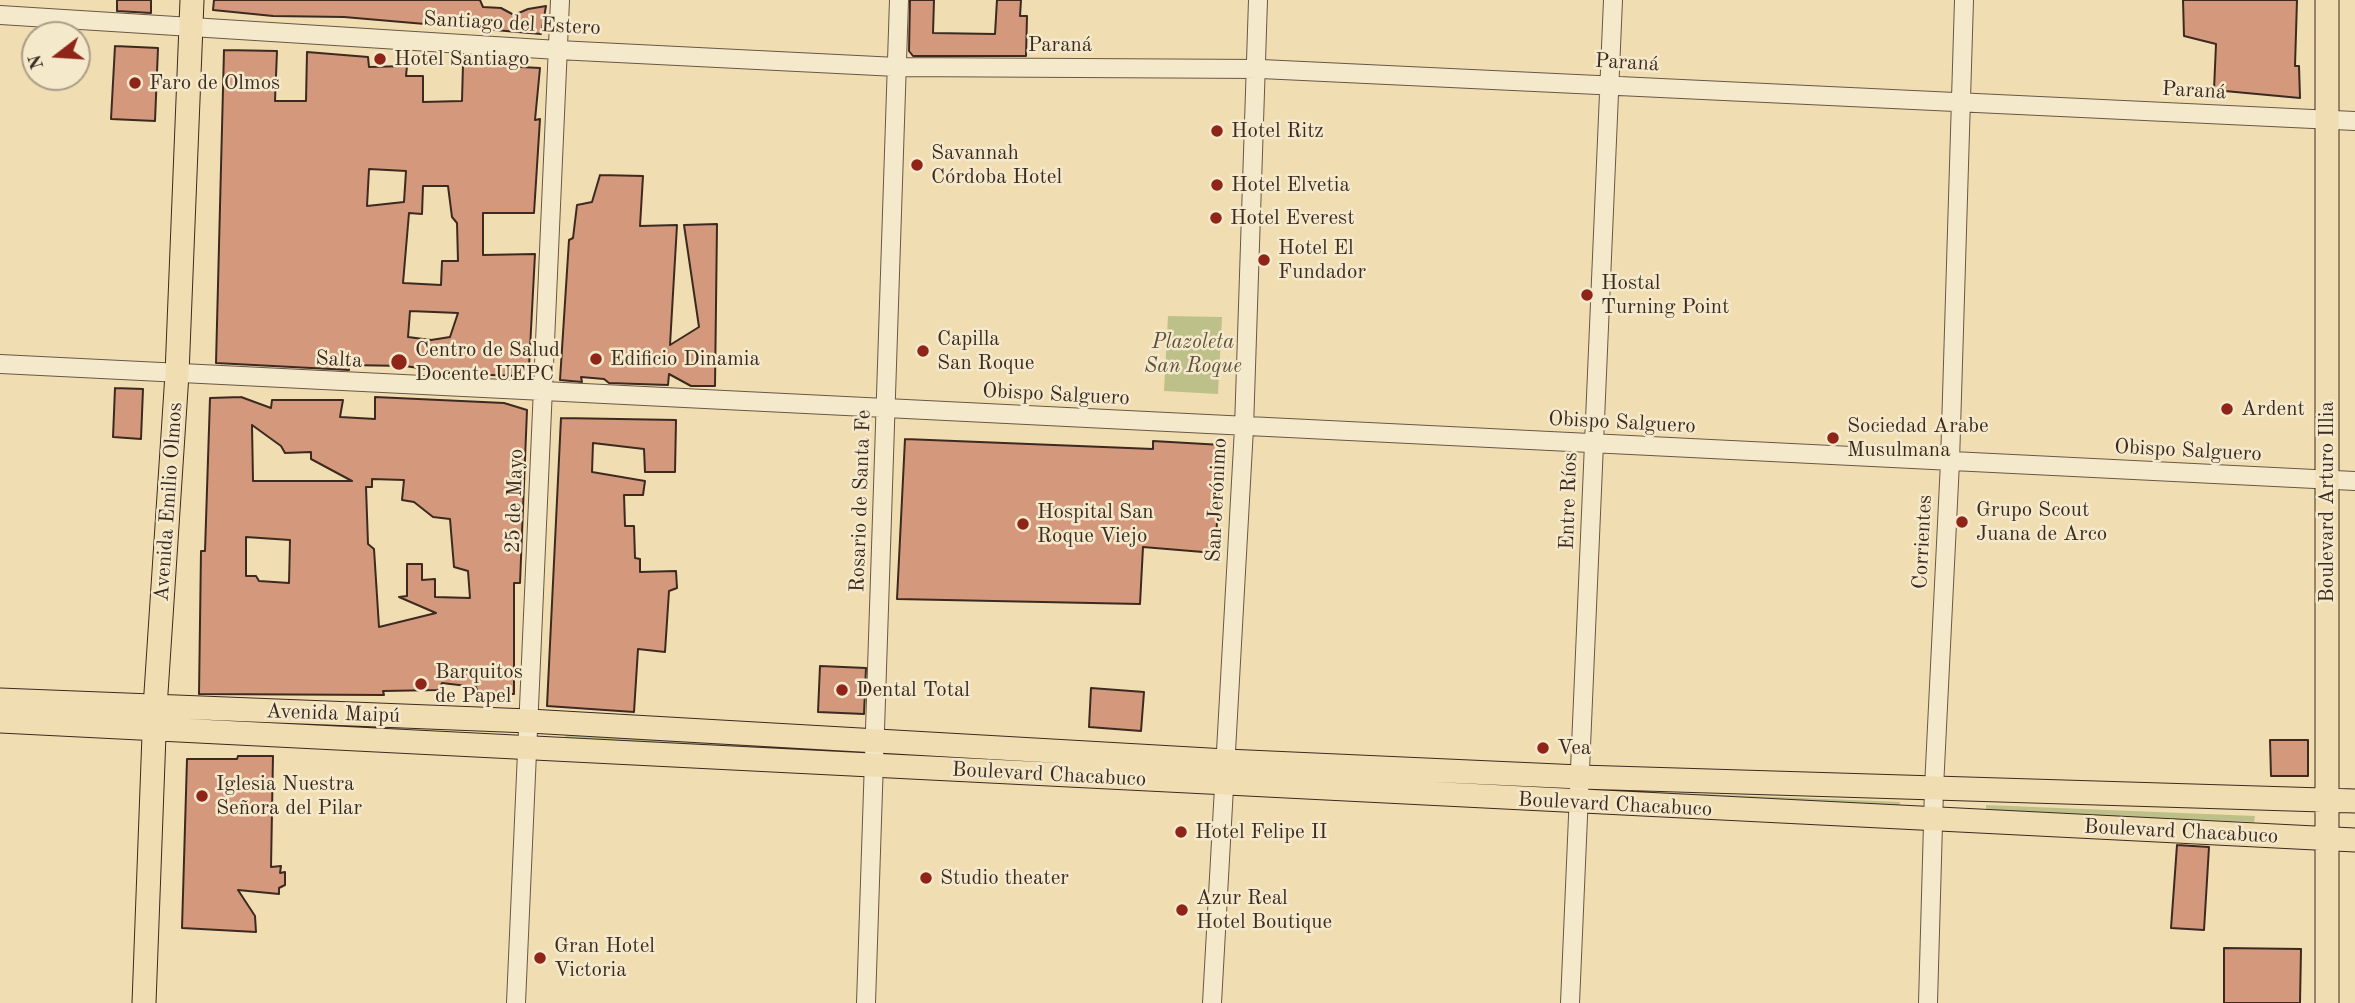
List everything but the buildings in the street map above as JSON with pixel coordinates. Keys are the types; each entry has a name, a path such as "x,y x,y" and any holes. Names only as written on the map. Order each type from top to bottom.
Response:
{"main road":[{"name":"Avenida Emilio Olmos","path":"144,1003 155,718 177,374 192,0"},
{"name":"Boulevard Arturo Illia","path":"2327,0 2327,1003"},
{"name":"Avenida Maipú","path":"0,700 155,718 527,746 875,765"},
{"name":"Avenida Maipú","path":"0,722 155,718 529,721 876,741"},
{"name":"Boulevard Chacabuco","path":"876,741 1226,761 1580,776 2355,801"},
{"name":"Boulevard Chacabuco","path":"875,765 1579,803 2355,840"}],"street":[{"name":"25 de Mayo","path":"516,1003 560,0"},
{"name":"Rosario de Santa Fe","path":"866,1003 899,0"},
{"name":"San Jerónimo","path":"1212,1003 1244,428 1258,0"},
{"name":"Entre Ríos","path":"1570,1003 1613,0"},
{"name":"Corrientes","path":"1928,1003 1934,788 1950,462 1964,0"},
{"name":"Santiago del Estero","path":"0,15 558,50 897,67"},
{"name":"Paraná","path":"897,67 1256,69 2355,121"},
{"name":"Salta","path":"0,364 886,408"},
{"name":"Obispo Salguero","path":"886,408 1244,428 2355,481"}],"green space":[{"name":"Plazoleta San Roque","path":"1168,316 1222,317 1218,394 1164,391"},
{"path":"565,735 835,746 835,752 566,741"},
{"path":"1630,791 1900,802 1899,808 1631,798"},
{"path":"1986,805 2255,816 2254,822 1986,812"}],"place":[{"name":"Hotel Santiago","path":"380,59"},
{"name":"Faro de Olmos","path":"135,83"},
{"name":"Hotel Ritz","path":"1217,131"},
{"name":"Savannah Córdoba Hotel","path":"917,165"},
{"name":"Hotel Elvetia","path":"1217,185"},
{"name":"Hotel Everest","path":"1216,218"},
{"name":"Hotel El Fundador","path":"1264,260"},
{"name":"Hostal Turning Point","path":"1587,295"},
{"name":"Capilla San Roque","path":"923,351"},
{"name":"Edificio Dinamia","path":"596,359"},
{"name":"Centro de Salud Docente UEPC","path":"399,362"},
{"name":"Ardent","path":"2227,409"},
{"name":"Sociedad Arabe Musulmana","path":"1833,438"},
{"name":"Grupo Scout Juana de Arco","path":"1962,522"},
{"name":"Hospital San Roque Viejo","path":"1023,524"},
{"name":"Barquitos de Papel","path":"421,684"},
{"name":"Dental Total","path":"842,690"},
{"name":"Vea","path":"1543,748"},
{"name":"Iglesia Nuestra Señora del Pilar","path":"202,796"},
{"name":"Hotel Felipe II","path":"1181,832"},
{"name":"Studio theater","path":"926,878"},
{"name":"Azur Real Hotel Boutique","path":"1182,910"},
{"name":"Gran Hotel Victoria","path":"540,958"}]}
